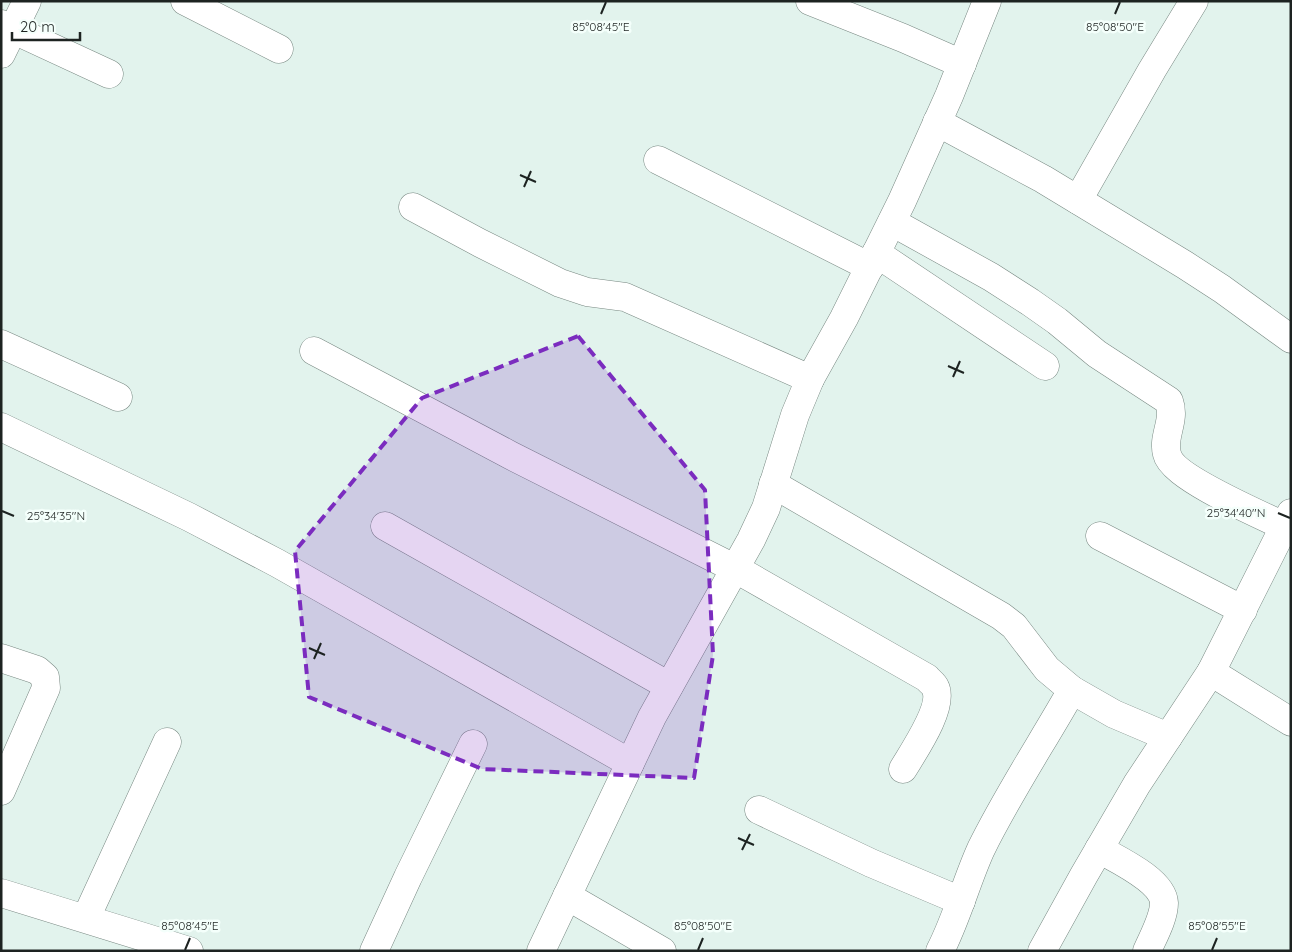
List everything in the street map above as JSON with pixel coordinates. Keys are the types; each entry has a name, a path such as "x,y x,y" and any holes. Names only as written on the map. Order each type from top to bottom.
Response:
{"street":[{"path":"1,54 7,27 27,1"},
{"path":"185,1 279,49"},
{"path":"810,1 962,64"},
{"path":"541,951 630,763 669,686 736,569 766,508 795,414 810,379 892,222 962,64 987,1"},
{"path":"1078,200 1152,70 1194,1"},
{"path":"7,27 109,74"},
{"path":"937,122 1078,200 1207,280 1291,339"},
{"path":"658,160 873,260 1045,366"},
{"path":"413,207 560,283 587,292 613,294 633,300 810,379"},
{"path":"892,222 991,277 1030,302 1057,321 1097,354 1169,401 1172,409 1172,419 1166,445 1167,455 1171,464 1199,484 1288,520 1212,672 1168,737 1099,849 1042,951"},
{"path":"1,344 118,397"},
{"path":"314,351 510,455 736,569 927,678 935,687 937,700 933,714 903,769"},
{"path":"1,428 189,517 277,563 630,763"},
{"path":"773,484 1000,616 1014,626 1047,669 1072,690 1114,714 1168,737"},
{"path":"385,526 669,686"},
{"path":"1100,536 1243,610"},
{"path":"1,658 37,670 45,677 46,688 1,791"},
{"path":"1212,672 1291,722"},
{"path":"940,951 953,926 982,848 1072,690"},
{"path":"86,918 167,742"},
{"path":"374,951 473,744"},
{"path":"758,810 870,864 961,901"},
{"path":"1099,849 1139,873 1161,891 1164,902 1161,918 1147,951"},
{"path":"1,893 86,918 160,946 189,951"},
{"path":"566,896 662,951"}],"highlighted area":[{"path":"578,336 705,490 713,655 694,778 482,769 309,697 295,551 422,398"}]}
